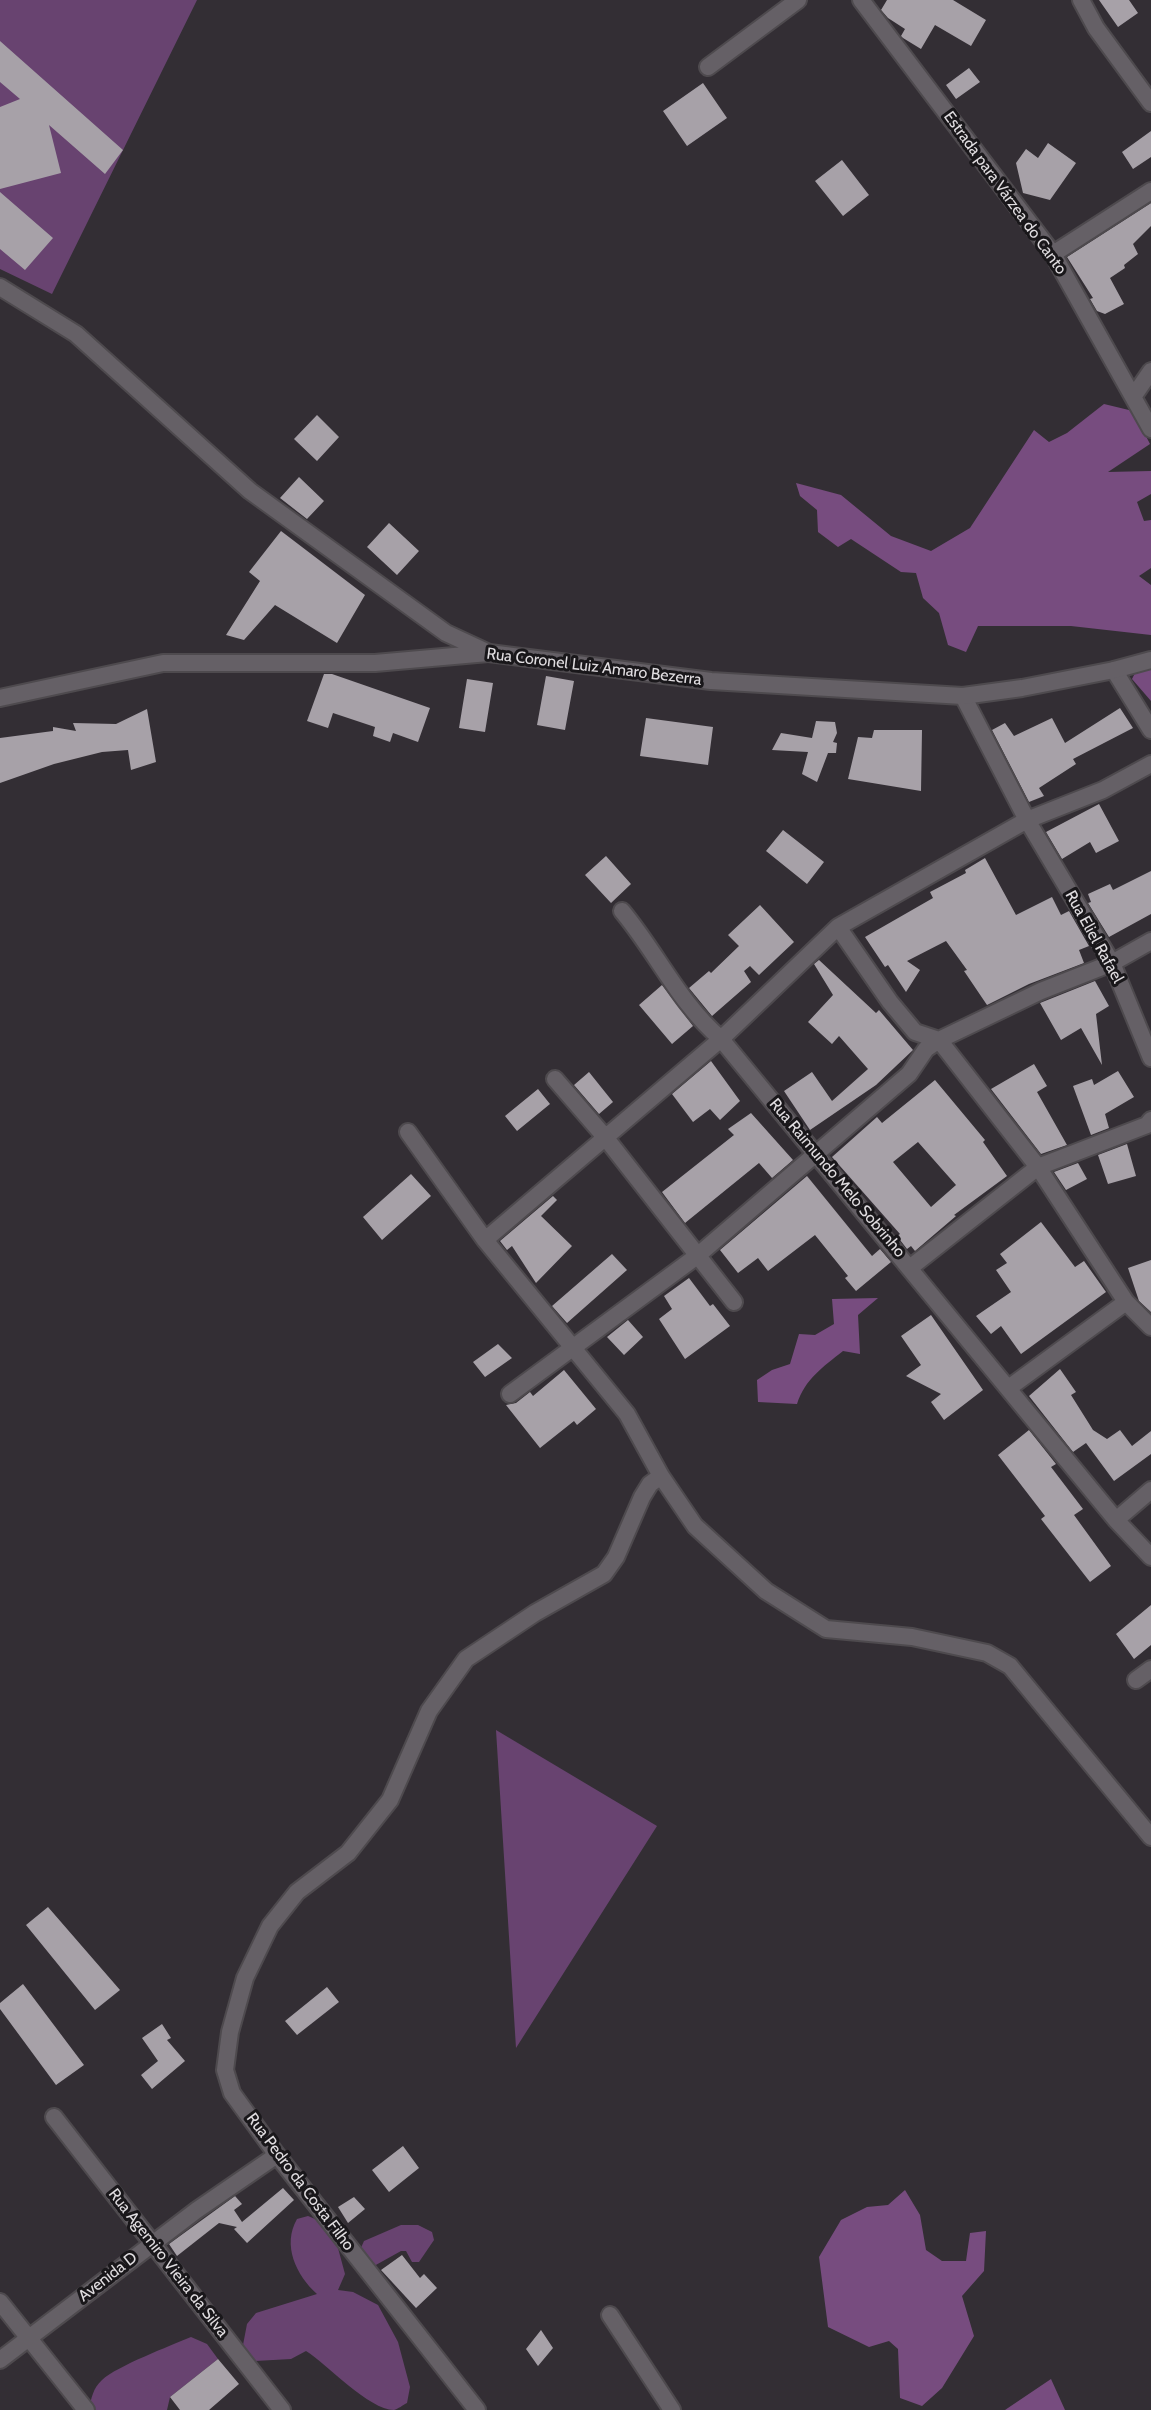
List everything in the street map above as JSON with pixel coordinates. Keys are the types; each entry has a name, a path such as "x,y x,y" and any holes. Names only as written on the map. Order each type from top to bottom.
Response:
{"street":[{"path":"708,67 798,0"},
{"name":"Estrada para Várzea do Canto","path":"861,0 1053,254 1151,429"},
{"path":"1081,0 1096,28 1151,103"},
{"path":"1053,254 1151,191"},
{"path":"0,286 76,334 259,498 446,633 489,653"},
{"path":"1133,397 1151,371"},
{"name":"Rua Coronel Luiz Amaro Bezerra","path":"0,698 163,663 375,663 489,653 711,681 963,696 1022,688 1114,670 1151,660"},
{"path":"1114,670 1151,730"},
{"name":"Rua Eliel Rafael","path":"963,696 1027,820 1112,963 1151,1058"},
{"path":"485,1240 721,1038 838,927 1027,820 1103,790 1151,764"},
{"name":"Rua Raimundo Melo Sobrinho","path":"622,911 643,936 698,1020 721,1038 1010,1387 1116,1520 1151,1557"},
{"path":"838,927 890,1002 915,1032 939,1040 1038,1167 1126,1302 1151,1327"},
{"path":"510,1394 697,1256 909,1074 926,1049 939,1040 1041,992 1112,963 1151,942"},
{"path":"555,1079 605,1137 734,1302"},
{"path":"911,1267 1038,1167 1150,1127"},
{"path":"408,1132 485,1240 627,1414 661,1476 695,1526 766,1591 826,1629 912,1637 987,1653 1010,1666 1151,1837"},
{"path":"1010,1387 1126,1302"},
{"name":"Rua Pedro da Costa Filho","path":"477,2410 277,2155 232,2093 225,2070 230,2032 245,1978 270,1926 297,1892 348,1853 390,1800 429,1711 466,1659 535,1613 604,1574 616,1557 642,1497 650,1484 661,1476"},
{"path":"1116,1520 1151,1490"},
{"path":"1136,1680 1151,1669"},
{"name":"Rua Agemiro Vieira da Silva","path":"54,2117 282,2410"},
{"name":"Avenida D","path":"0,2360 152,2243 277,2155"},
{"path":"0,2302 86,2410"},
{"path":"610,2315 672,2410"}],"shaded area":[{"path":"0,0 197,0 52,294 0,269"},
{"path":"1104,404 1133,411 1150,444 1108,472 1151,471 1151,494 1137,502 1144,521 1151,520 1151,568 1139,576 1151,585 1151,635 1071,626 978,626 966,652 948,645 939,613 923,598 916,573 901,572 851,539 838,547 818,532 817,510 800,496 796,483 841,495 891,536 931,551 970,528 1034,430 1049,442 1067,433"},
{"path":"1151,667 1151,701 1132,679 1135,673"},
{"path":"878,1298 858,1315 860,1354 843,1351 810,1380 797,1404 758,1402 757,1380 772,1370 790,1364 799,1334 815,1335 834,1324 832,1299"},
{"path":"496,1730 657,1826 516,2048"},
{"path":"905,2190 920,2215 926,2250 942,2261 966,2261 970,2233 986,2231 984,2271 962,2296 974,2336 942,2388 922,2406 900,2398 898,2349 889,2341 869,2347 828,2327 819,2257 841,2220 867,2207 888,2205"},
{"path":"308,2216 332,2226 345,2274 338,2290 353,2292 378,2305 398,2342 410,2387 407,2403 397,2409 384,2408 373,2403 306,2351 291,2359 255,2361 243,2345 247,2324 256,2313 317,2294 297,2269 291,2249 293,2229 297,2219"},
{"path":"401,2225 418,2225 432,2232 434,2240 419,2262 412,2262 406,2251 401,2251 374,2266 360,2250 364,2241"},
{"path":"191,2337 207,2344 218,2359 170,2397 167,2410 89,2410 96,2387 102,2380 119,2369"},
{"path":"1051,2379 1065,2410 1005,2410"}],"building":[{"path":"887,0 953,0 986,20 971,46 935,25 921,49 903,38 901,36 905,29 888,18 881,10"},
{"path":"1099,0 1129,0 1138,13 1118,27"},
{"path":"0,41 123,150 105,174 49,125 61,173 0,189 0,107 20,99 0,82"},
{"path":"969,68 980,82 956,99 946,85"},
{"path":"703,83 727,118 687,146 663,111"},
{"path":"1151,131 1151,157 1133,169 1122,152"},
{"path":"1048,143 1076,163 1050,200 1023,193 1016,163 1026,149 1038,158"},
{"path":"842,160 869,195 843,216 815,181"},
{"path":"0,192 53,238 25,270 0,249"},
{"path":"1151,203 1151,226 1133,244 1138,254 1124,265 1125,268 1110,278 1124,304 1105,314 1097,311 1090,299 1093,298 1067,257"},
{"path":"317,415 339,437 317,461 294,439"},
{"path":"299,477 324,501 307,519 280,498"},
{"path":"389,523 419,551 397,575 367,547"},
{"path":"281,531 365,595 337,643 275,605 244,640 226,635 260,581 249,572"},
{"path":"324,674 332,674 430,708 418,742 393,733 390,742 373,736 375,727 333,713 328,728 307,721"},
{"path":"546,676 574,681 565,730 537,725"},
{"path":"467,679 493,683 485,732 459,728"},
{"path":"1120,708 1133,728 1073,759 1076,764 1039,788 1044,796 1029,802 992,730 1005,723 1014,736 1052,718 1065,743"},
{"path":"147,709 156,762 131,770 128,750 102,752 54,764 0,783 0,738 53,731 53,727 76,731 73,723 116,724"},
{"path":"646,718 713,727 708,765 640,756"},
{"path":"816,721 835,722 837,733 833,742 837,743 836,753 828,753 817,782 802,774 808,752 772,750 781,733 812,738"},
{"path":"874,730 922,730 921,791 848,779 858,737 872,738"},
{"path":"1099,804 1119,841 1096,853 1090,842 1062,859 1046,832"},
{"path":"783,830 824,862 807,884 766,851"},
{"path":"606,856 631,884 611,903 585,875"},
{"path":"985,858 1016,915 1052,897 1061,915 1069,911 1089,946 1079,950 1084,963 1029,984 987,1005 964,971 967,970 946,941 907,961 920,970 906,992 888,965 885,967 865,937 933,898 930,892 966,873 965,870"},
{"path":"1151,871 1151,914 1109,937 1088,903 1091,902 1088,894 1110,884 1113,890"},
{"path":"760,905 794,942 759,975 750,966 744,971 751,982 712,1016 689,988 709,971 711,973 739,946 728,935"},
{"path":"819,960 876,1013 879,1010 913,1050 876,1085 810,1130 784,1091 812,1072 832,1101 868,1069 839,1036 832,1044 808,1022 833,995 814,964"},
{"path":"1095,981 1109,1006 1096,1014 1102,1065 1081,1028 1061,1040 1040,1003"},
{"path":"662,985 693,1026 672,1044 639,1005"},
{"path":"711,1061 740,1101 720,1120 710,1109 693,1122 672,1094"},
{"path":"1034,1064 1047,1086 1037,1092 1067,1145 1041,1154 991,1089"},
{"path":"1118,1071 1134,1097 1105,1114 1109,1128 1091,1135 1073,1086 1092,1079 1094,1085"},
{"path":"589,1072 613,1102 599,1114 574,1085"},
{"path":"935,1080 985,1140 983,1142 1007,1176 954,1215 956,1216 915,1251 911,1246 907,1249 897,1236 900,1234 832,1157 877,1117 882,1123","holes":["918,1142 956,1185 931,1207 893,1162"]},
{"path":"538,1089 550,1104 517,1131 505,1116"},
{"path":"751,1113 793,1160 772,1178 759,1163 685,1223 662,1192 734,1135 728,1129"},
{"path":"1127,1144 1136,1176 1108,1184 1098,1155"},
{"path":"1078,1163 1087,1179 1066,1190 1054,1172"},
{"path":"411,1174 431,1196 382,1240 363,1217"},
{"path":"807,1176 872,1256 880,1249 891,1262 856,1291 845,1278 848,1276 815,1235 768,1271 758,1258 738,1273 720,1250"},
{"path":"553,1196 557,1200 541,1216 572,1246 536,1283 512,1246 507,1250 500,1241"},
{"path":"1041,1222 1075,1267 1084,1261 1106,1292 1021,1354 1001,1326 991,1334 976,1316 1011,1292 996,1270 1007,1263 1000,1254"},
{"path":"612,1254 627,1270 567,1323 552,1306"},
{"path":"1151,1260 1151,1312 1139,1301 1128,1268"},
{"path":"689,1278 710,1306 713,1304 730,1326 685,1359 659,1319 672,1309 664,1296"},
{"path":"931,1315 983,1390 944,1420 931,1402 941,1394 906,1376 921,1365 901,1336"},
{"path":"628,1320 643,1337 624,1355 607,1337"},
{"path":"498,1344 512,1358 485,1377 473,1362"},
{"path":"1060,1369 1076,1392 1071,1395 1093,1430 1107,1439 1120,1430 1132,1446 1151,1431 1151,1454 1114,1481 1086,1443 1073,1452 1029,1396"},
{"path":"564,1370 596,1409 577,1425 574,1421 540,1448 506,1405 516,1403 530,1392 533,1396"},
{"path":"1029,1430 1056,1464 1051,1467 1083,1509 1074,1515 1111,1566 1090,1582 1041,1519 1045,1516 998,1455"},
{"path":"1151,1605 1151,1645 1134,1659 1116,1634"},
{"path":"48,1907 120,1990 95,2010 26,1925"},
{"path":"23,1984 84,2065 56,2085 0,2009 0,2003"},
{"path":"327,1987 339,2002 297,2035 285,2021"},
{"path":"162,2024 171,2038 167,2040 185,2061 152,2089 141,2075 158,2061 142,2038"},
{"path":"403,2146 419,2168 389,2192 372,2170"},
{"path":"283,2188 294,2200 247,2243 234,2229 237,2227 219,2223 177,2256 169,2244 235,2196 242,2204 234,2210 242,2222"},
{"path":"354,2197 365,2209 348,2223 338,2207"},
{"path":"402,2255 420,2278 424,2274 437,2288 416,2308 381,2270"},
{"path":"541,2330 553,2348 538,2366 526,2349"},
{"path":"218,2359 239,2384 209,2410 180,2410 170,2397"}]}
